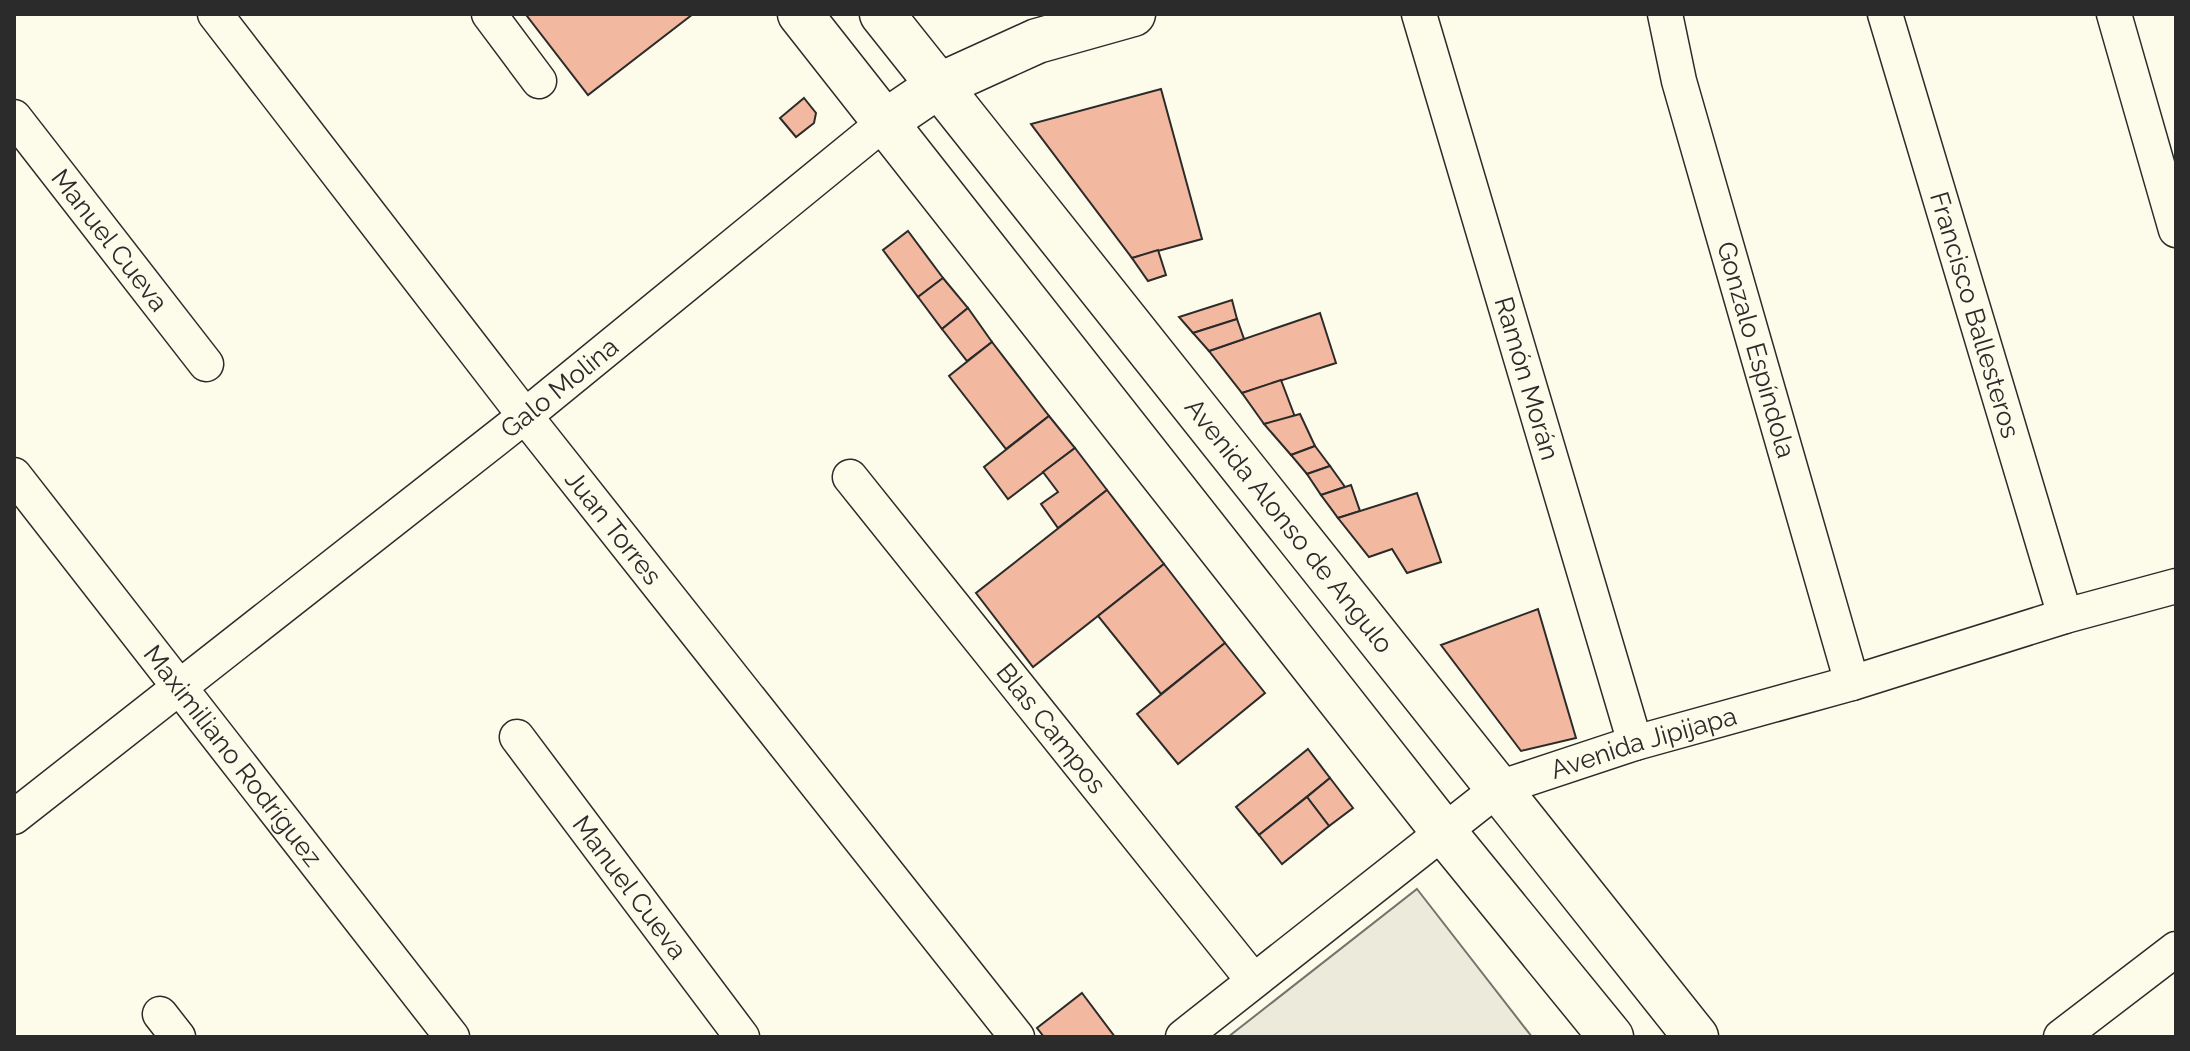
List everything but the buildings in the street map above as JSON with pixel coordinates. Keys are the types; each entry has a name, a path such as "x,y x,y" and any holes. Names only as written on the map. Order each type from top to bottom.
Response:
{"main road":[{"path":"800,14 1443,831 1611,1037"},
{"name":"Avenida Alonso de Angulo","path":"882,14 1696,1037"},
{"name":"Galo Molina","path":"885,122 938,86 1037,41 1133,14"}],"street":[{"name":"Juan Torres","path":"215,14 525,416 1017,1037"},
{"path":"489,14 539,81"},
{"name":"Ramón Morán","path":"1419,14 1635,743"},
{"name":"Gonzalo Espíndola","path":"1665,14 1679,81 1852,683"},
{"name":"Francisco Ballesteros","path":"1885,14 2065,616"},
{"path":"2114,14 2176,230"},
{"name":"Manuel Cueva","path":"14,117 206,364"},
{"name":"Galo Molina","path":"14,817 525,416 885,122"},
{"name":"Maximiliano Rodríguez","path":"14,475 452,1037"},
{"name":"Blas Campos","path":"850,477 1253,980"},
{"name":"Avenida Jipijapa","path":"1183,1037 1499,788 1635,743 1852,683 2065,616 2176,586"},
{"name":"Manuel Cueva","path":"517,737 742,1037"},
{"path":"2061,1037 2176,949"}],"shaded area":[{"path":"1417,889 1532,1037 1228,1037"}]}
